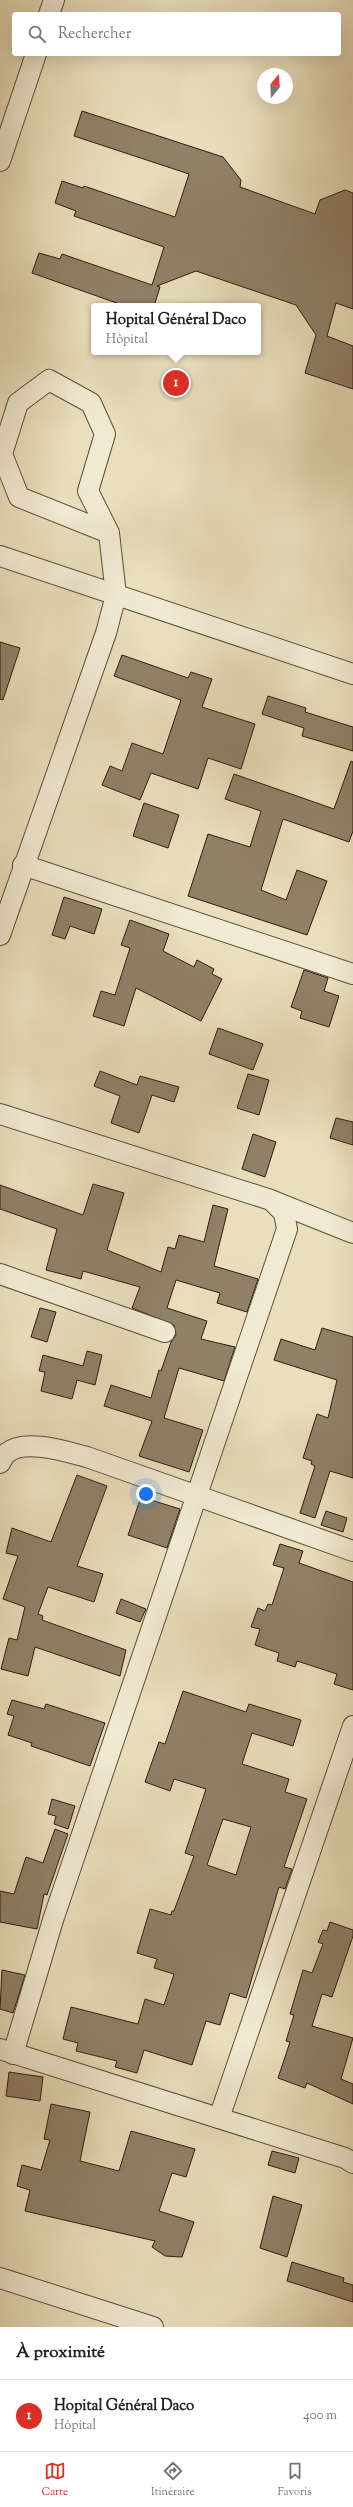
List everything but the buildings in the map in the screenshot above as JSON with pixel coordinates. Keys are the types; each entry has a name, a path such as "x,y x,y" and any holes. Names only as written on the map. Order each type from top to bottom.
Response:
{"street":[{"path":"50,12 54,0"},
{"path":"0,161 35,56"},
{"path":"0,935 23,865 106,633 116,594 109,533 88,491 105,434 91,403 49,380 18,403 2,454 19,497 109,533"},
{"path":"0,556 353,674"},
{"path":"23,865 353,974"},
{"path":"0,1114 271,1200 353,1233"},
{"path":"271,1200 284,1213 287,1229 53,1920 6,2051 345,2158 353,2163"},
{"path":"0,1274 165,1332"},
{"path":"0,1463 7,1452 27,1446 54,1449 88,1457 197,1497 353,1551"},
{"path":"219,2118 353,1726"},
{"path":"0,2278 153,2327"}],"place":[{"name":"Hopital Général Daco","path":"176,383"}]}
